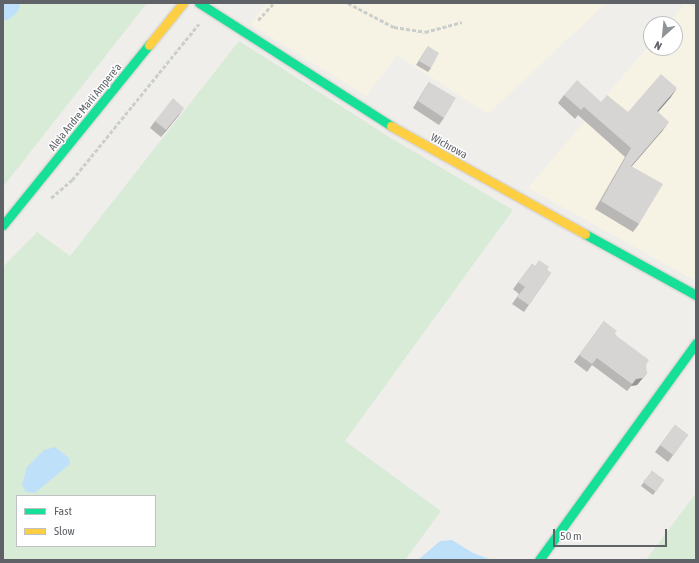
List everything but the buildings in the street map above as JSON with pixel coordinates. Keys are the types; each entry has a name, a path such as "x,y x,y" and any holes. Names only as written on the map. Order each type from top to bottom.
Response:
{"street":[{"name":"Aleja Andre Marii Ampere'a","path":"3,225 183,3"},
{"name":"Wichrowa","path":"199,3 406,136 696,295"},
{"path":"539,560 696,343"}],"path":[{"path":"247,34 274,3"},
{"path":"348,3 394,27 426,32 462,22"},
{"path":"72,180 210,10"}],"shaded area":[{"path":"267,3 606,3 488,114 397,55 366,96 250,24"},
{"path":"685,3 696,8 696,281 528,188 643,52 643,56 683,56 683,16 674,16"}],"green space":[{"path":"3,3 147,3 3,187"},
{"path":"239,41 394,140 513,210 345,441 441,511 405,560 3,560 3,267 37,232 70,256"},
{"path":"696,493 696,560 646,560"}],"water":[{"path":"55,447 69,458 70,464 35,493 26,492 22,485 27,467 44,450"},
{"path":"452,540 473,553 492,560 418,560 440,541"}],"waterway":[{"path":"3,6 6,3"}],"traffic: fast":[{"path":"199,3 391,126"},
{"path":"3,225 149,45"},
{"path":"585,234 696,295"},
{"path":"539,560 696,343"}],"traffic: slow":[{"path":"149,45 183,3"},
{"path":"391,126 585,234"}]}
